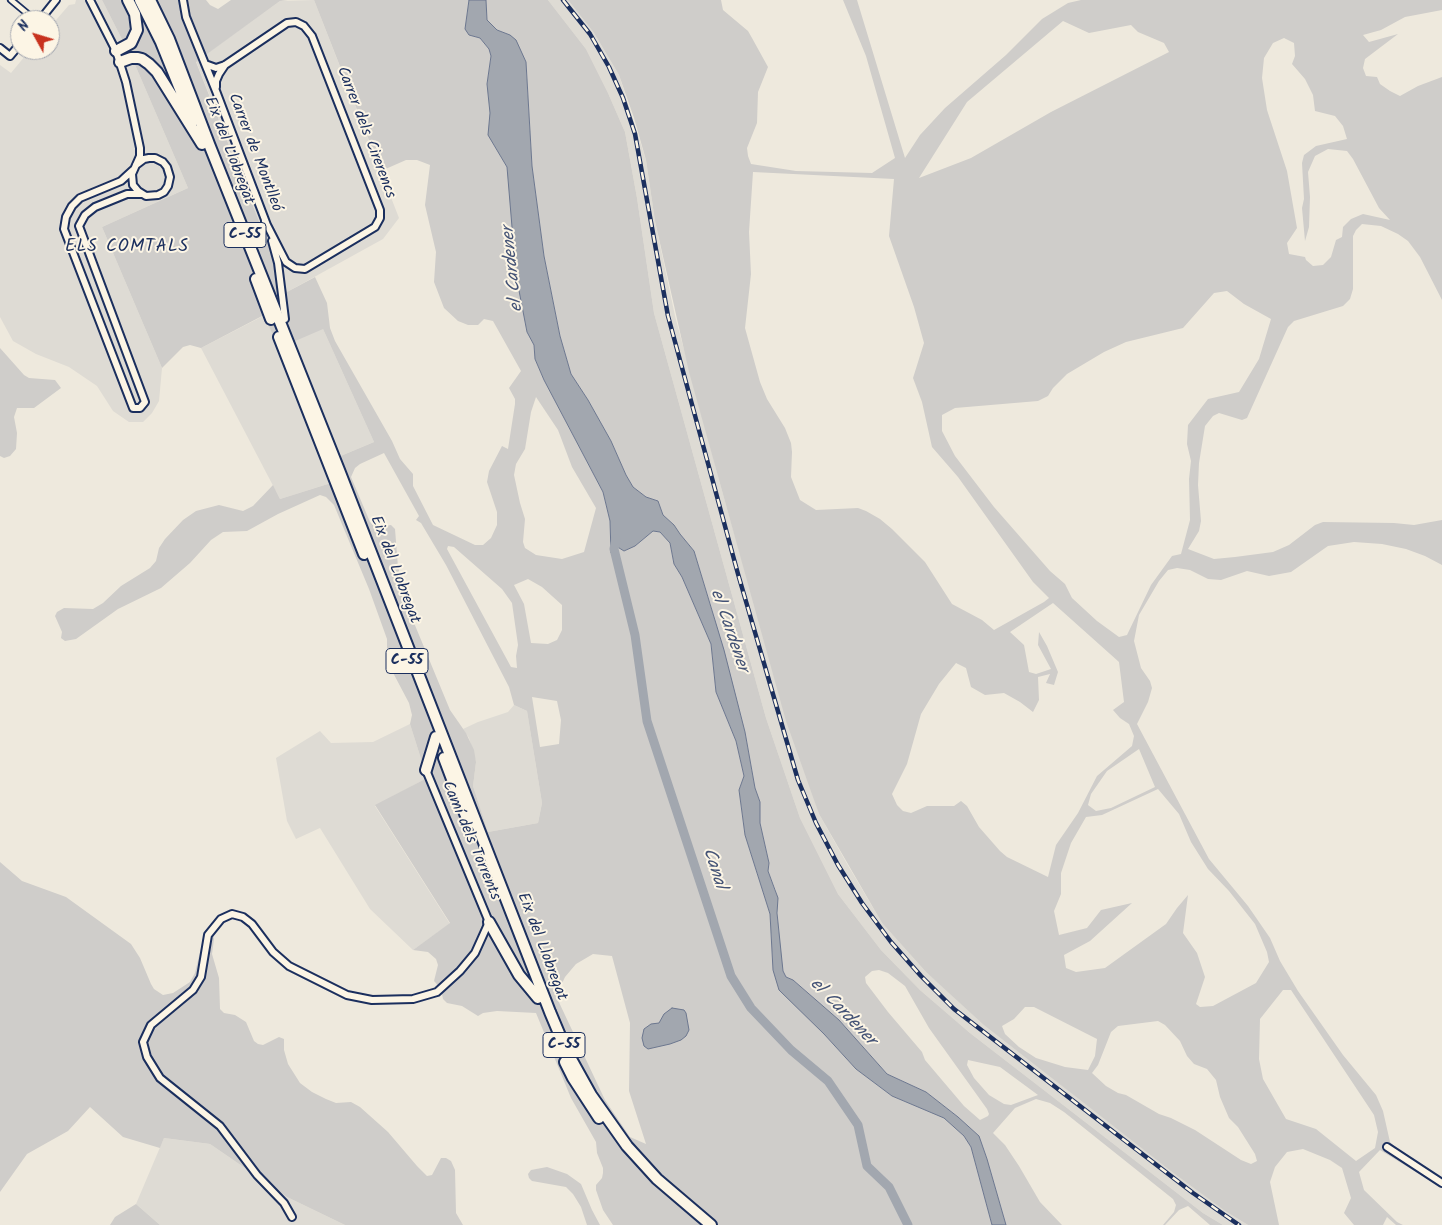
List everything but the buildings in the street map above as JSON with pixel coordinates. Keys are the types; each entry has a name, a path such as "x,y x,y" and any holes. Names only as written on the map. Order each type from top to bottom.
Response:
{"highway":[{"path":"116,51 131,43 137,30 136,20 128,0"},
{"name":"Eix del Llobregat","path":"140,0 161,42 202,144 563,1058 590,1107 625,1153 653,1184 701,1225"},
{"name":"Eix del Llobregat","path":"150,0 169,39 212,153 339,470 566,1050 591,1095 627,1146 657,1179 711,1225"},
{"path":"131,43 138,58"},
{"path":"120,62 131,58 142,59 157,72 202,144"},
{"path":"426,770 436,736"},
{"path":"489,922 519,975 538,998"}],"street":[{"path":"11,0 23,10"},
{"path":"48,10 56,0"},
{"path":"90,0 116,51 126,82 140,148 140,156 132,178 133,185 142,194"},
{"name":"Carrer de Montlleó","path":"183,0 186,17 266,221 278,263 285,319"},
{"name":"Carrer dels Cirerencs","path":"225,65 287,23 296,22 304,26 312,36 380,210 380,218 375,227 305,269 296,268 286,262 266,221"},
{"path":"0,48 10,56"},
{"path":"204,64 216,68 225,65"},
{"path":"216,91 216,82 225,65"},
{"path":"140,148 149,158"},
{"path":"149,158 160,160 167,167 170,182 164,192 152,196 127,194 95,207 85,215 79,226 145,402 140,408 133,408 64,229 66,217 72,206 80,198 121,181 144,159 149,158"},
{"name":"Camí dels Torrents","path":"292,1217 284,1203 257,1174 220,1126 160,1078 147,1057 143,1042 151,1026 193,990 201,977 208,935 221,919 232,914 243,916 252,924 274,952 289,966 347,995 372,1000 413,999 437,992 460,971 475,953 489,922 426,770"},
{"path":"1387,1147 1442,1183"}],"shaded area":[{"path":"76,0 102,0 136,67 188,188 102,227 162,368 159,401 152,413 143,422 129,422 113,411 97,386 69,367 36,354 13,341 0,317 0,65 11,73 22,60 60,60 60,15 69,5 75,4"},
{"path":"102,0 206,0 210,5 218,9 231,0 288,0 280,1 196,62 287,292 315,277 327,303 330,328 335,341 392,441 400,459 413,474 413,486 433,525 475,545 483,545 491,538 497,525 497,512 487,482 489,471 502,446 508,449 515,404 515,399 509,388 521,371 493,321 484,319 478,325 468,325 458,321 444,308 434,282 436,252 425,205 430,165 417,160 406,160 381,171 314,0 469,0 466,21 469,35 480,38 489,49 491,56 487,84 492,141 507,167 527,332 534,344 535,359 544,380 603,492 610,521 611,552 616,546 624,551 635,546 653,531 660,532 670,543 674,564 682,577 711,644 716,692 736,741 744,776 739,790 745,835 770,914 773,970 824,1034 856,1069 892,1096 945,1118 964,1136 971,1147 992,1225 613,1225 603,1210 596,1190 596,1185 602,1178 603,1168 597,1153 596,1142 571,1098 536,1013 497,1011 483,1013 478,1016 462,1006 447,1003 443,999 441,989 434,981 438,965 436,959 428,952 413,950 450,923 375,805 427,778 410,724 412,715 409,703 390,667 387,654 387,639 369,589 334,505 326,497 320,495 278,514 247,531 223,532 211,540 190,563 161,588 118,609 76,639 65,641 61,638 62,632 55,616 57,612 64,608 93,609 103,603 121,586 150,568 156,561 159,548 165,539 183,520 196,511 219,505 243,511 253,506 273,485 280,499 331,483 324,463 374,442 323,329 279,348 264,315 201,348 190,345 183,347 162,368 102,227 188,188 136,67","holes":["536,397 558,430 572,467 596,508 584,552 562,559 536,555 525,548 523,542 525,519 514,475 516,464 525,449 531,412","384,453 419,516 416,520 421,523 446,565 509,687 514,705 527,711 542,803 538,823 488,832 473,786 476,762 474,750 466,733 450,710 412,618 398,567 395,529 391,525 375,527 370,522 351,477 355,468","448,546 454,547 502,589 512,603 518,645 516,656 517,668 511,667 447,549","528,579 542,587 562,605 562,630 557,640 548,644 531,643 524,604 514,585","532,697 557,701 561,720 559,744 540,747","593,954 612,956 630,1023 629,1091 646,1144 630,1137 605,1100 556,996 565,977 576,964"]},
{"path":"314,0 399,218 383,239 287,292 196,61 280,1"},
{"path":"469,0 486,0 487,20 497,30 510,35 516,40 526,62 532,166 544,256 560,336 571,374 611,441 633,487 646,497 658,501 663,515 674,525 694,551 724,650 745,732 755,788 760,802 760,823 769,863 768,871 778,898 777,913 783,971 786,977 793,980 839,1020 887,1074 926,1092 979,1136 1006,1225 992,1225 971,1147 964,1136 944,1118 892,1096 856,1069 824,1034 779,990 773,970 770,914 745,835 739,790 744,776 736,741 716,692 711,644 682,577 674,564 670,543 660,532 653,531 635,546 624,551 616,546 611,553 610,521 603,492 544,380 535,359 534,345 527,332 516,275 507,167 488,135 490,113 487,84 491,56 489,49 480,38 469,35 465,29"},
{"path":"486,0 548,0 586,49 625,132 654,313 766,718 800,818 838,894 881,950 920,990 970,1033 1203,1213 1223,1225 1210,1225 1188,1206 1179,1210 1163,1225 1174,1212 1176,1205 1173,1199 1064,1112 1050,1103 1036,1099 1015,1108 993,1133 1005,1145 1040,1202 1062,1225 1006,1225 979,1136 926,1092 887,1074 839,1020 793,980 786,977 780,956 776,891 768,871 769,863 760,823 760,802 755,788 745,732 694,551 674,525 663,515 658,501 646,497 633,487 611,441 571,374 560,336 544,256 532,166 526,62 510,35 497,30 487,20","holes":["879,970 888,973 905,986 929,1028 987,1109 988,1116 980,1120 964,1106 925,1060 922,1052 866,983 865,977 872,971","968,1060 1000,1067 1038,1095 1011,1105 1004,1104 989,1095 974,1078 967,1065"]},
{"path":"548,0 568,0 594,33 619,75 646,160 655,221 675,316 748,582 819,814 846,862 882,923 926,972 1079,1099 1225,1211 1248,1225 1223,1225 1203,1213 970,1033 920,990 881,950 838,894 800,818 766,718 654,313 625,132 586,49"},
{"path":"568,0 721,0 723,10 748,31 768,67 758,92 757,123 747,148 751,164 796,171 872,173 895,158 866,56 843,0 857,0 905,158 920,135 945,108 1006,55 1042,19 1068,3 1081,0 1442,0 1442,10 1405,17 1381,30 1363,35 1369,42 1398,34 1365,59 1363,68 1366,76 1377,77 1380,84 1400,96 1418,86 1442,77 1442,300 1420,257 1408,241 1381,226 1362,224 1353,236 1353,289 1350,299 1343,306 1294,321 1288,327 1247,418 1242,420 1219,413 1213,416 1205,426 1199,463 1198,485 1201,521 1199,531 1188,549 1214,559 1235,557 1273,552 1289,545 1315,525 1323,522 1414,525 1442,520 1442,565 1406,549 1382,544 1354,542 1328,546 1291,572 1269,576 1247,571 1221,580 1208,579 1190,570 1177,568 1168,570 1159,581 1139,615 1134,641 1141,668 1150,681 1152,688 1148,702 1137,724 1209,859 1248,906 1270,938 1280,961 1298,991 1343,1055 1376,1095 1383,1111 1390,1142 1427,1171 1442,1178 1442,1188 1380,1150 1359,1172 1364,1190 1397,1222 1403,1225 1396,1225 1387,1217 1383,1225 1354,1225 1344,1213 1351,1198 1342,1168 1330,1160 1303,1149 1287,1152 1275,1167 1270,1182 1279,1225 1248,1225 1225,1211 1171,1171 984,1025 926,972 882,923 819,814 786,721 689,372 655,221 646,160 619,75 594,33","holes":["1063,21 1089,33 1131,25 1138,32 1164,43 1169,52 1051,112 971,158 919,178 967,102","1284,38 1294,43 1295,56 1292,64 1305,79 1313,95 1315,111 1335,116 1343,126 1347,139 1316,146 1304,155 1302,163 1304,199 1302,208 1305,241 1309,227 1310,197 1308,172 1315,156 1328,149 1347,151 1379,208 1390,220 1363,214 1351,219 1343,227 1342,237 1336,240 1331,257 1323,265 1313,266 1305,257 1289,254 1287,243 1297,228 1287,171 1267,110 1262,78 1264,58 1273,43","753,172 894,179 889,236 914,307 924,343 913,378 922,402 932,447 958,477 1033,582 1049,598 994,630 982,620 952,604 925,562 880,519 858,508 816,510 800,500 791,477 791,443 760,382 745,328 751,274 749,232","1227,291 1244,304 1271,319 1259,359 1239,392 1208,399 1188,425 1187,444 1191,461 1189,479 1190,520 1181,554 1172,556 1151,585 1127,635 1119,637 1097,621 1072,598 1065,584 1050,571 994,507 955,456 942,431 942,415 955,408 1038,401 1048,396 1067,374 1104,352 1126,342 1183,328 1214,293","1053,603 1119,662 1124,702 1113,710 1129,724 1134,736 1132,746 1097,776 1078,813 1056,845 1048,877 1007,857 1000,851 979,827 967,806 961,801 954,806 927,806 911,813 903,811 897,805 892,794 907,764 921,714 939,684 956,663 966,668 971,687 985,695 1004,693 1033,712 1039,700 1038,677 1050,674 1046,683 1054,685 1058,672 1039,632 1038,645 1051,669 1036,674 1029,672 1024,645 1010,632","1139,749 1155,787 1111,808 1096,811 1088,805 1091,794 1107,771","1158,789 1179,814 1191,842 1208,869 1229,891 1255,924 1267,952 1269,962 1256,983 1213,1006 1200,1007 1196,1004 1205,977 1197,953 1183,933 1188,895 1166,924 1105,968 1076,972 1066,968 1064,955 1090,941 1132,903 1101,910 1087,928 1059,935 1054,911 1061,894 1061,873 1071,843 1086,817 1102,815","1283,990 1291,990 1374,1115 1378,1132 1375,1148 1356,1161 1316,1129 1286,1119 1263,1079 1259,1059 1260,1019","1025,1007 1034,1007 1097,1039 1095,1056 1088,1070 1065,1067 1036,1058 1019,1047 1005,1034 1002,1026 1014,1019","1158,1021 1165,1025 1180,1041 1187,1056 1194,1064 1207,1069 1216,1080 1220,1097 1229,1118 1238,1127 1255,1154 1257,1161 1251,1164 1241,1160 1195,1130 1159,1114 1106,1086 1092,1073 1098,1065 1111,1032 1118,1026"]},
{"path":"265,315 323,329 374,442 324,463 331,483 280,499 201,348"},
{"path":"0,348 24,375 29,378 55,380 61,388 34,408 17,408 14,417 17,433 16,449 10,456 4,458 0,456"},
{"path":"514,705 527,711 542,803 538,823 488,832 473,786 476,762 469,738 463,729 508,712"},
{"path":"410,724 427,778 375,806 450,924 413,950 370,909 320,828 296,839 287,821 276,758 320,731 331,743 373,742"},
{"path":"0,862 22,881 66,897 131,944 140,958 154,989 163,995 173,993 190,982 195,973 204,935 208,932 213,934 212,954 219,978 220,1009 224,1013 235,1015 246,1022 254,1041 258,1044 263,1045 279,1037 284,1039 284,1050 288,1064 300,1083 312,1092 336,1103 351,1102 360,1107 388,1132 427,1176 432,1175 441,1158 451,1161 455,1170 456,1213 463,1225 345,1225 287,1197 210,1144 164,1138 160,1148 123,1137 90,1107 68,1131 27,1154 0,1192"},
{"path":"672,1008 684,1010 686,1013 689,1030 686,1036 670,1044 648,1049 644,1046 642,1038 644,1029 651,1024 659,1023 664,1014"},
{"path":"164,1138 210,1144 287,1197 345,1225 160,1225 136,1204"},
{"path":"547,1167 567,1174 581,1184 600,1225 587,1225 581,1207 566,1187 532,1181 529,1178 528,1174 531,1170"},
{"path":"136,1204 160,1225 110,1225 115,1217"}],"waterway":[{"name":"Canal","path":"616,539 614,549 635,635 647,721 731,976 751,1008 791,1050 828,1081 858,1125 867,1166 889,1187 908,1225"}],"railway":[{"path":"563,0 590,34 609,67 623,98 635,134 668,316 738,574 798,780 816,823 838,865 862,903 891,942 954,1009 1193,1193 1239,1225"}],"district":[{"name":"ELS COMTALS","path":"127,248"}],"water label":[{"name":"el Cardener","path":"514,269"},
{"name":"el Cardener","path":"728,631"},
{"name":"el Cardener","path":"842,1013"}]}
